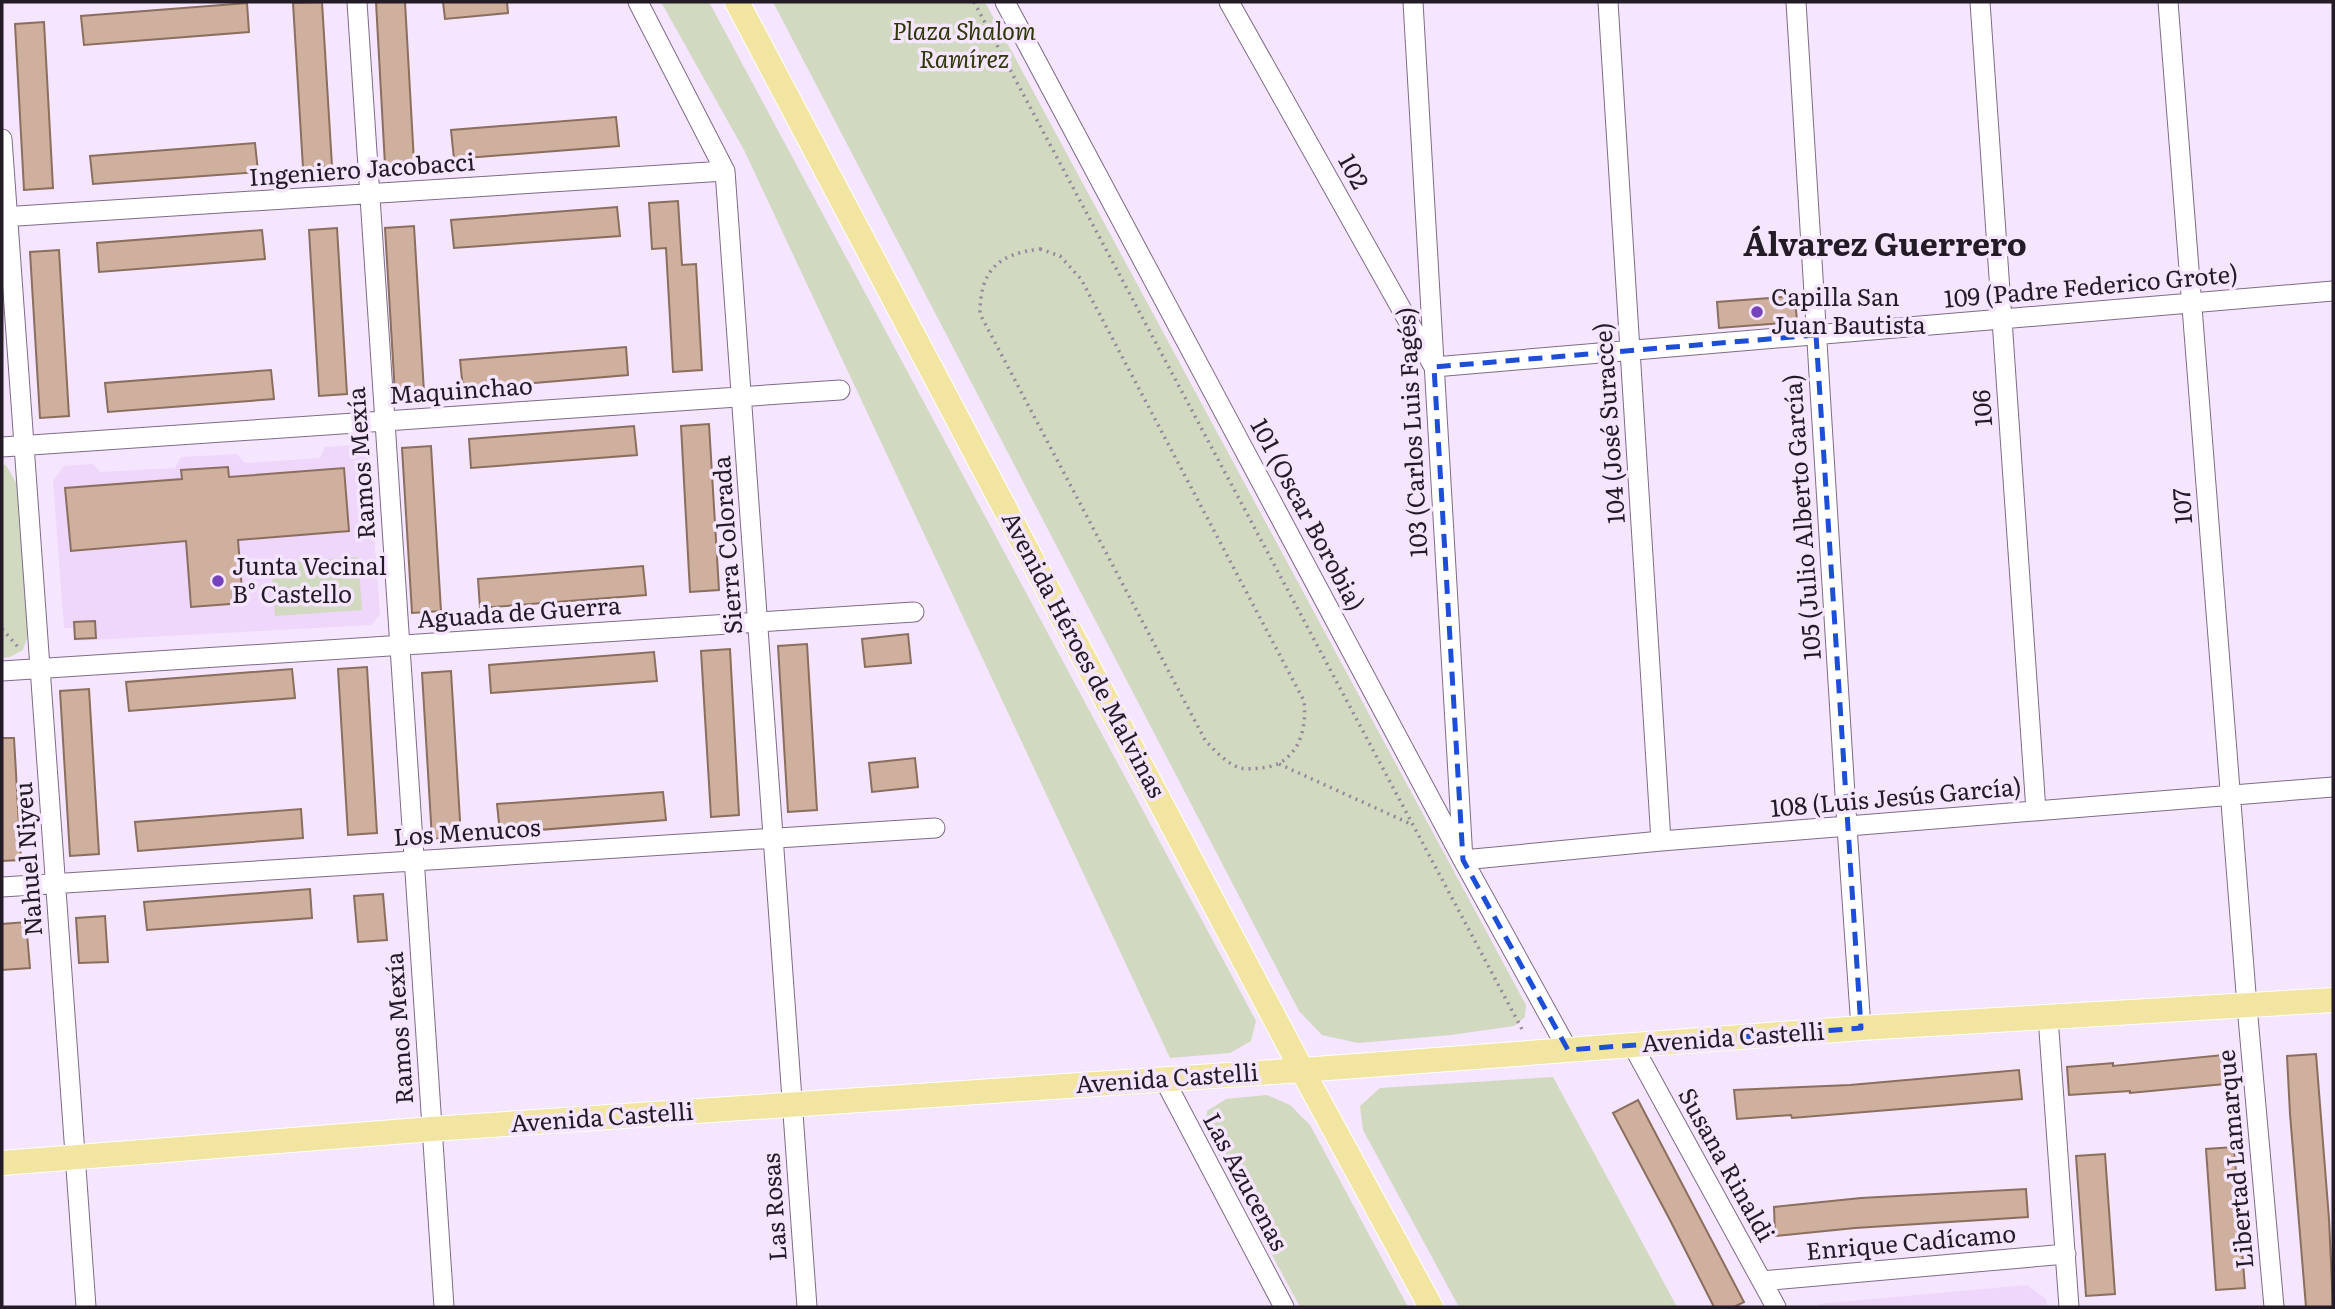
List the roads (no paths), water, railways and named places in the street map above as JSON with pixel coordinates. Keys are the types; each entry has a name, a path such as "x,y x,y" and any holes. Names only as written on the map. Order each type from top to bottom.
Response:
{"main road":[{"name":"Avenida Héroes de Malvinas","path":"737,2 1302,1070 1431,1307"},
{"name":"Avenida Castelli","path":"2,1163 432,1129 1302,1070 1861,1028 2333,1000"}],"street":[{"name":"Ramos Mexía","path":"357,2 444,1307"},
{"name":"Sierra Colorada","path":"638,2 725,172 793,1104"},
{"name":"101 (Oscar Borobia)","path":"1005,2 1463,860 1568,1050"},
{"name":"102","path":"1228,2 1434,367"},
{"name":"103 (Carlos Luis Fagés)","path":"1413,2 1463,860"},
{"name":"104 (José Suracce)","path":"1608,2 1661,841"},
{"name":"105 (Julio Alberto García)","path":"1796,2 1861,1028"},
{"name":"106","path":"1980,2 2036,811"},
{"name":"107","path":"2168,2 2247,1006"},
{"name":"Nahuel Niyeu","path":"2,139 5,217 86,1307"},
{"name":"Ingeniero Jacobacci","path":"5,217 725,172"},
{"name":"109 (Padre Federico Grote)","path":"1434,367 2333,291"},
{"name":"Maquinchao","path":"2,447 840,390"},
{"name":"Aguada de Guerra","path":"2,671 914,612"},
{"name":"108 (Luis Jesús García)","path":"1463,860 1661,841 2333,787"},
{"name":"Los Menucos","path":"2,887 935,828"},
{"name":"Libertad Lamarque","path":"2247,1006 2274,1307"},
{"path":"2048,1017 2069,1307"},
{"name":"Susana Rinaldi","path":"1633,1045 1776,1307"},
{"name":"Las Azucenas","path":"1164,1079 1284,1307"},
{"name":"Las Rosas","path":"793,1104 807,1307"},
{"name":"Enrique Cadícamo","path":"1762,1282 2066,1254"}],"place":[{"name":"Capilla San Juan Bautista","path":"1757,312"},
{"name":"Junta Vecinal B° Castello","path":"218,581"}],"district":[{"name":"Álvarez Guerrero","path":"1885,245"}],"park label":[{"name":"Plaza Shalom Ramírez","path":"964,46"}]}
